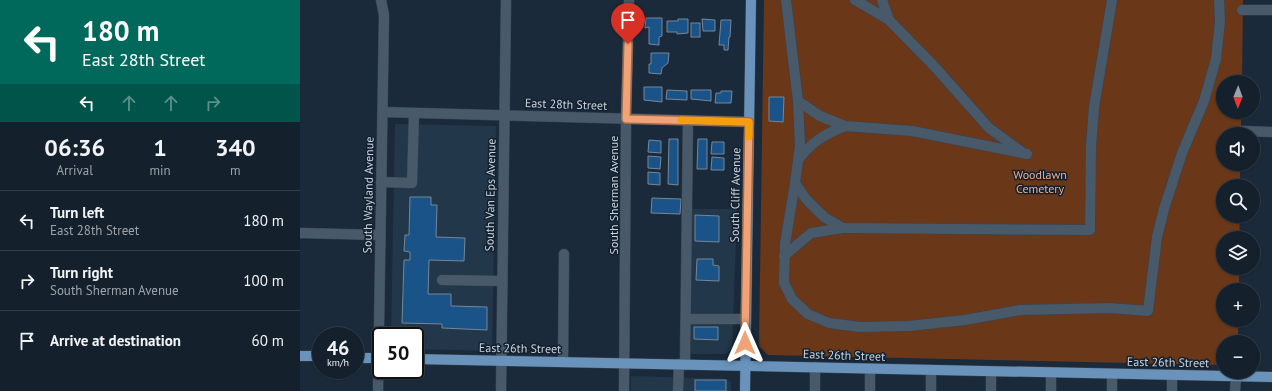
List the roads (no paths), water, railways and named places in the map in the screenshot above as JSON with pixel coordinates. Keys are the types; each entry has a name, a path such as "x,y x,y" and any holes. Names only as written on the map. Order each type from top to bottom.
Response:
{"main road":[{"name":"South Cliff Avenue","path":"745,391 750,0"},
{"path":"300,356 312,356"},
{"name":"East 26th Street","path":"424,359 1216,376"},
{"name":"East 26th Street","path":"1260,378 1272,378"}],"street":[{"name":"South Wayland Avenue","path":"380,327 384,15 381,0"},
{"name":"South Van Eps Avenue","path":"501,391 506,0"},
{"name":"South Sherman Avenue","path":"624,391 626,119 629,0"},
{"path":"786,0 798,101 800,146 796,183 785,244 784,283 792,299 808,314 829,323 860,327 909,326 965,320 1020,310 1110,308 1148,311 1157,237 1164,209 1182,153 1204,101 1216,59 1220,20 1219,0"},
{"path":"798,101 820,116 844,126 912,131 1026,154 989,128 934,66 889,20 855,0"},
{"path":"882,0 889,20"},
{"path":"784,256 811,233 843,228 1090,230 1091,146 1094,107 1112,0"},
{"path":"1242,10 1272,10"},
{"name":"East 28th Street","path":"383,112 749,122"},
{"path":"381,182 412,183 414,113"},
{"path":"678,391 686,319 688,121"},
{"path":"798,160 809,146 827,134 844,126"},
{"path":"1260,132 1272,132"},
{"path":"796,183 806,199 824,217 843,228"},
{"path":"300,233 380,235"},
{"path":"563,362 564,254"},
{"path":"442,280 502,281"},
{"path":"686,319 745,319"},
{"path":"815,367 816,391"},
{"path":"870,369 870,391"},
{"path":"931,370 931,391"},
{"path":"991,372 991,391"},
{"path":"1051,373 1051,391"},
{"path":"1112,374 1112,391"},
{"path":"1172,375 1172,391"},
{"name":"South Wayland Avenue","path":"378,391 379,379"},
{"path":"1236,379 1236,391"}],"park label":[{"name":"Woodlawn Cemetery","path":"1040,181"}]}
